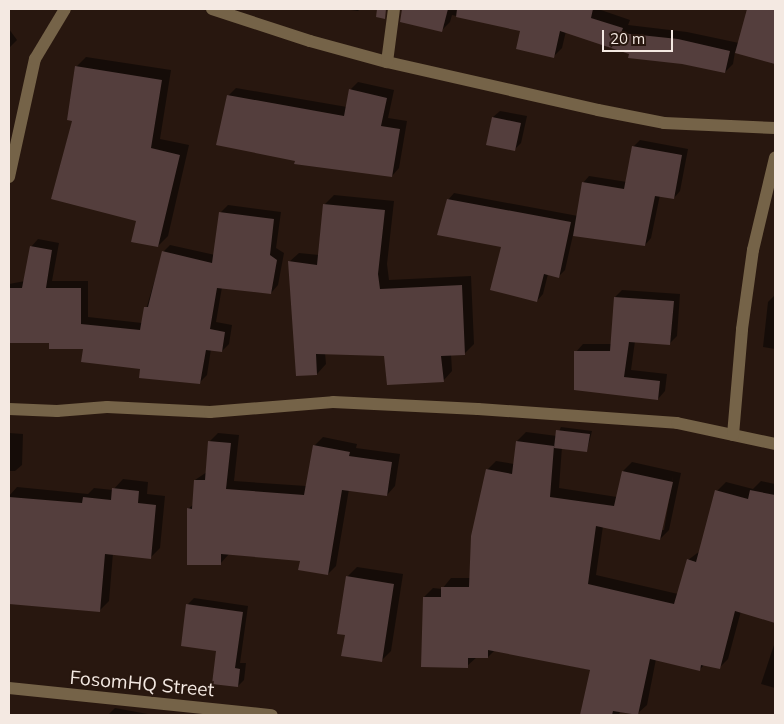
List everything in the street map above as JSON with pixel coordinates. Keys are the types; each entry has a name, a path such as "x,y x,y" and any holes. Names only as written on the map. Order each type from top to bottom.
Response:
{"street":[{"path":"9,177 35,59 65,9"},
{"path":"212,9 387,62 664,123 775,128"},
{"path":"387,62 394,9"},
{"path":"733,436 742,329 753,250 775,158"},
{"path":"9,409 57,411 108,407 210,412 333,402 616,416 677,423 775,444"},
{"name":"FosomHQ Street","path":"9,688 272,715"}],"building":[{"path":"377,9 386,9 385,19 376,17"},
{"path":"402,9 448,9 442,32 400,22"},
{"path":"457,9 593,9 591,18 623,28 621,33 678,39 730,51 725,73 682,64 628,58 629,54 560,31 554,58 516,49 520,31 456,17"},
{"path":"747,9 775,9 775,64 735,53"},
{"path":"75,66 162,80 151,148 180,155 158,247 131,242 136,221 51,199 72,121 67,120"},
{"path":"349,89 387,98 381,126 400,129 392,177 294,164 295,161 216,145 227,95 344,116"},
{"path":"492,117 521,123 515,151 486,145"},
{"path":"632,146 682,155 674,199 655,196 645,246 573,236 582,182 624,189"},
{"path":"447,199 571,222 559,278 544,274 537,302 490,290 501,247 437,235"},
{"path":"323,204 385,210 378,274 380,289 462,285 465,355 441,356 444,382 387,385 384,356 316,354 317,375 296,376 288,261 317,265"},
{"path":"219,212 274,219 270,255 277,260 271,294 217,288 210,329 225,332 222,352 206,350 200,384 139,378 140,369 81,362 83,349 49,349 49,343 9,343 9,288 22,288 30,246 52,250 46,288 81,288 81,324 140,330 144,307 148,307 162,251 212,263"},
{"path":"614,297 674,301 670,345 629,342 624,377 660,381 658,400 574,390 574,351 610,351"},
{"path":"556,430 590,434 587,452 554,448"},
{"path":"208,441 231,443 226,489 304,495 313,445 350,452 349,456 392,462 387,496 342,490 328,575 298,570 300,561 221,554 221,565 187,565 187,508 192,509 194,480 205,480"},
{"path":"516,441 554,446 550,497 614,506 622,471 673,482 660,540 596,526 588,584 674,604 687,559 696,562 715,490 748,499 750,490 775,495 775,623 735,611 720,669 701,665 700,671 650,659 638,715 613,711 612,715 580,715 590,670 488,650 488,658 468,658 468,668 421,667 423,597 441,597 441,587 469,587 471,536 486,469 512,474"},
{"path":"112,488 139,491 138,503 156,505 151,559 105,554 100,612 9,604 9,497 82,503 83,497 111,500"},
{"path":"346,576 394,584 382,662 341,656 345,635 337,634"},
{"path":"186,604 243,612 235,668 240,669 238,687 212,684 216,651 181,646"}]}
